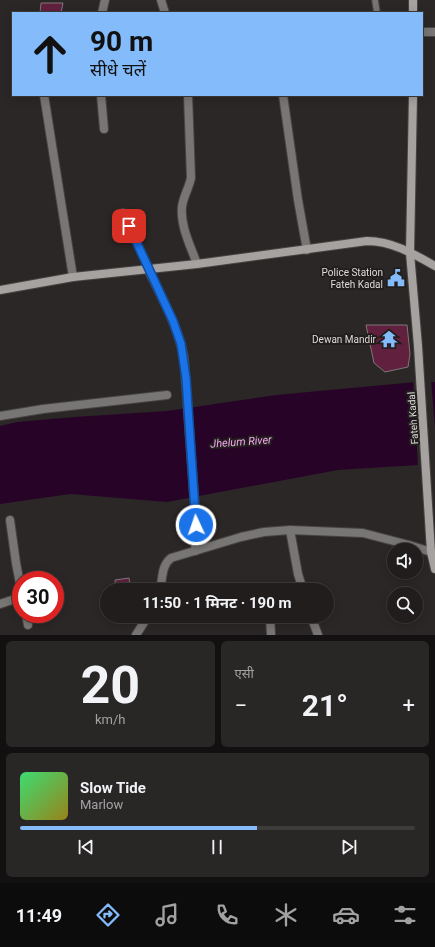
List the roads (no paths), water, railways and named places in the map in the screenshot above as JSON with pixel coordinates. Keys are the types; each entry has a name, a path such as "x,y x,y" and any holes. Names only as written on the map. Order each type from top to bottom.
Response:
{"street":[{"path":"102,12 105,0"},
{"path":"161,0 165,12"},
{"path":"413,0 413,12"},
{"path":"423,32 435,32"},
{"path":"44,96 73,277"},
{"path":"101,96 104,128"},
{"path":"188,96 191,178 189,188 182,205 182,213 185,232 197,264"},
{"path":"283,96 298,200 307,250"},
{"name":"Fateh Kadal","path":"413,96 410,253 418,346 431,552 434,566"},
{"path":"0,290 73,277 197,264 307,250 357,241 388,243 435,266"},
{"path":"148,269 178,333 181,344 186,378 195,509 195,551"},
{"path":"0,416 43,409 166,395"},
{"path":"10,520 18,571"},
{"path":"161,583 162,574 167,562 171,558 241,537 264,532 290,530 363,533 431,552"},
{"path":"290,530 301,583"},
{"path":"0,604 12,599"},
{"path":"136,635 144,623"},
{"path":"270,623 271,635"},
{"path":"314,623 318,635"}],"lane":[{"path":"375,0 377,12"},
{"path":"123,212 148,269"}],"water":[{"name":"Jhelum River","path":"416,382 435,382 435,464 338,470 167,502 70,494 0,504 0,426 17,422 167,411 276,395"}],"place":[{"name":"Police Station Fateh Kadal","path":"396,278"},
{"name":"Dewan Mandir","path":"389,339"}]}
